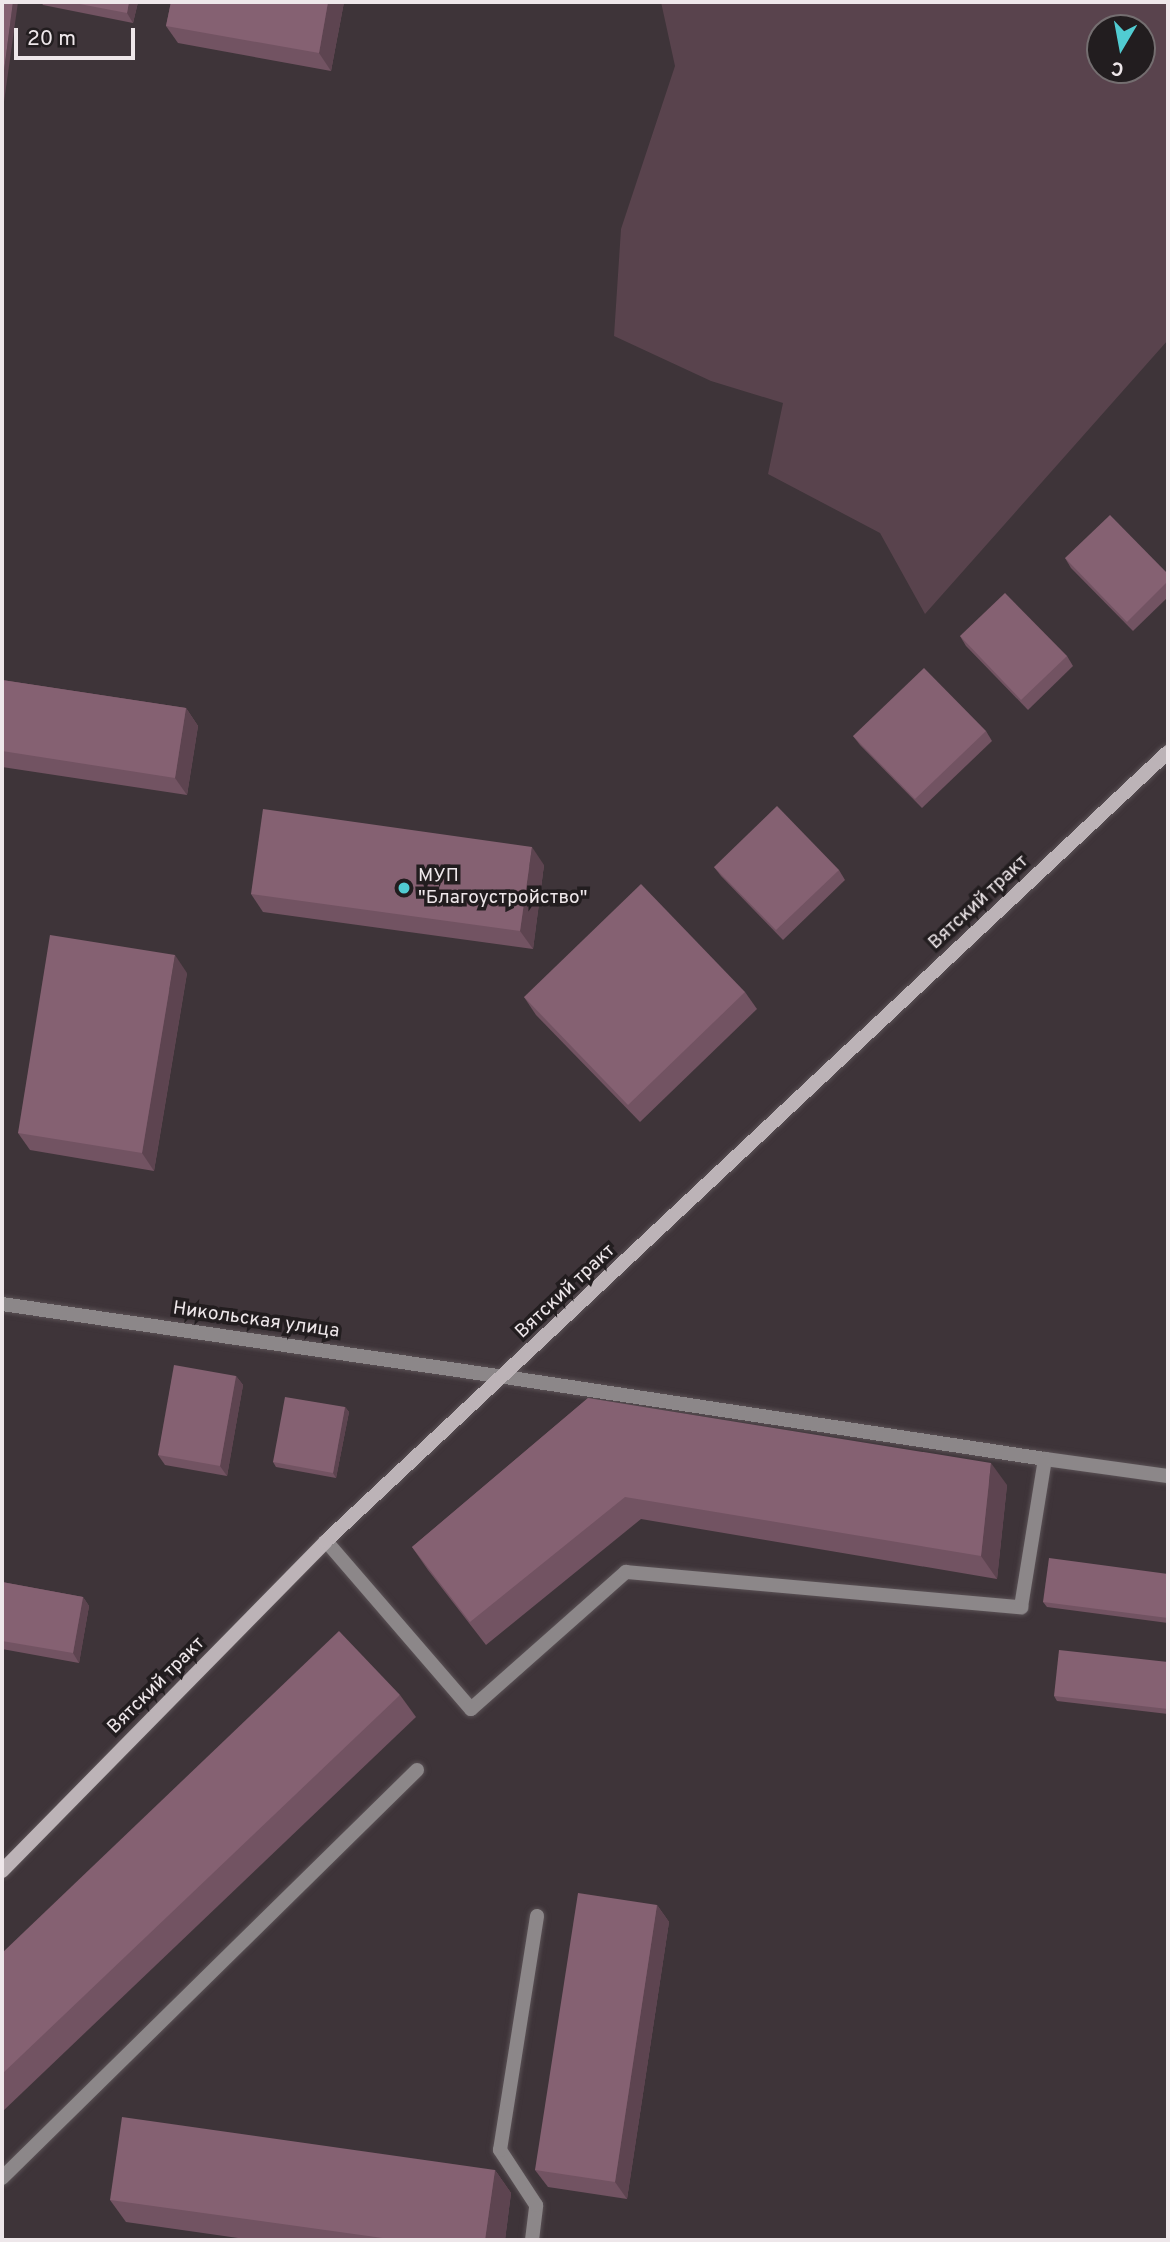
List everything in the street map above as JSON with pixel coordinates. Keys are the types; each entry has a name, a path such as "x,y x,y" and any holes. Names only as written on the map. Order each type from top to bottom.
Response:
{"main road":[{"name":"Вятский тракт","path":"2,1871 326,1541 505,1377 1168,752"}],"street":[{"name":"Никольская улица","path":"2,1304 1168,1476"},
{"path":"326,1541 471,1709 626,1572 1021,1607 1045,1459"},
{"path":"2,2178 417,1770"},
{"path":"532,2240 536,2205 500,2150 537,1916"}],"shaded area":[{"path":"661,2 1168,2 1168,340 925,614 880,533 768,474 783,403 711,381 614,336 621,229 675,66"}],"building":[{"path":"2,2 13,2 2,86"},
{"path":"69,2 129,2 127,13"},
{"path":"171,2 328,2 319,53 166,26"},
{"path":"1110,515 1168,574 1168,581 1127,622 1065,558"},
{"path":"1005,593 1067,656 1021,700 960,636"},
{"path":"924,668 986,731 915,799 853,736"},
{"path":"2,680 186,708 175,778 2,751"},
{"path":"777,806 839,870 776,930 714,867"},
{"name":"МУП \"Благоустройство\"","path":"263,809 532,847 520,931 251,894"},
{"path":"641,884 745,992 628,1105 524,997"},
{"path":"50,935 175,955 142,1153 18,1133"},
{"path":"174,1365 236,1376 220,1466 158,1455"},
{"path":"285,1397 345,1407 333,1473 273,1462"},
{"path":"588,1398 991,1463 981,1556 625,1497 470,1622 412,1547"},
{"path":"1049,1558 1168,1574 1168,1618 1043,1602"},
{"path":"2,1582 83,1597 73,1653 2,1641"},
{"path":"339,1631 400,1695 2,2074 2,1953"},
{"path":"1059,1650 1168,1662 1168,1709 1054,1696"},
{"path":"578,1893 657,1905 615,2182 535,2170"},
{"path":"122,2117 495,2170 485,2240 397,2240 110,2200"}],"place":[{"name":"МУП \"Благоустройство\"","path":"404,888"}]}
